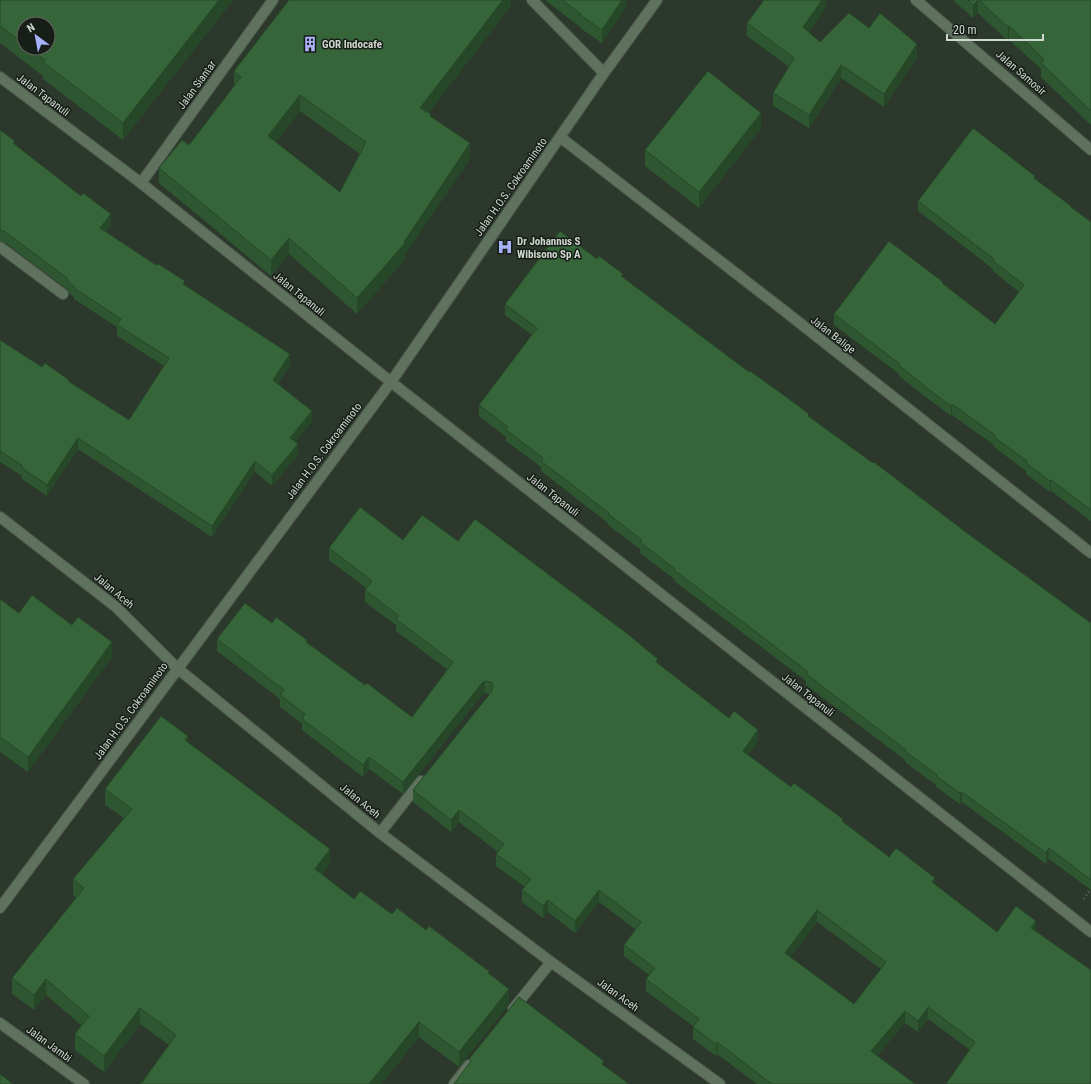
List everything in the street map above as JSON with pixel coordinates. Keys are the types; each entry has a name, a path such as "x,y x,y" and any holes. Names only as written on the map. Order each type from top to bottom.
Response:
{"street":[{"name":"Jalan Siantar","path":"141,183 273,0"},
{"path":"532,0 604,73"},
{"name":"Jalan H.O.S. Cokroaminoto","path":"0,908 391,382 604,73 657,0"},
{"name":"Jalan Samosir","path":"916,0 1091,150"},
{"name":"Jalan Tapanuli","path":"0,77 141,183 391,382 1091,932"},
{"name":"Jalan Balige","path":"560,138 788,314 1091,553"},
{"path":"0,247 63,294"},
{"name":"Jalan Aceh","path":"0,517 116,607 177,668 380,833 550,962 720,1084"},
{"path":"380,833 429,772"},
{"path":"507,1017 550,962"},
{"name":"Jalan Jambi","path":"0,1023 84,1084"},
{"path":"454,1084 473,1060"}],"building":[{"path":"0,0 219,0 123,123 43,62 45,60 40,56 56,56 56,16 16,16 16,38 0,26"},
{"path":"289,0 503,0 420,108 431,114 430,116 470,143 404,242 405,243 357,298 289,238 271,260 159,168 182,140 189,145 241,77 234,71","holes":["300,95 366,142 340,192 268,136"]},
{"path":"562,0 622,0 602,30"},
{"path":"764,0 822,0 803,27 820,42 849,13 869,28 880,13 917,44 884,94 841,65 809,115 773,93 794,58 747,23"},
{"path":"968,0 978,0 973,5"},
{"path":"979,0 1091,0 1091,111 1041,63 1044,59"},
{"path":"708,71 761,113 699,192 645,150"},
{"path":"973,128 1091,222 1091,510 1026,463 1027,461 994,437 995,435 927,388 899,365 900,364 834,314 889,241 995,324 1024,285 993,261 994,259 918,201"},
{"path":"0,130 15,141 13,143 81,196 83,193 111,214 100,228 156,265 158,264 185,281 183,284 290,354 273,380 312,411 290,438 298,444 272,475 255,461 212,526 78,438 47,485 22,468 23,466 0,451 0,340 42,367 45,363 69,380 68,381 129,420 169,358 117,325 121,319 74,288 75,287 67,278 4,231 0,230"},
{"path":"560,231 597,259 599,256 623,274 621,276 749,372 750,371 785,396 809,414 808,416 873,463 874,462 967,533 1091,623 1091,880 1049,848 1046,853 962,792 960,793 936,776 937,775 905,751 906,750 806,674 808,672 674,570 675,569 640,542 642,540 541,461 543,458 506,430 508,427 479,405 537,328 505,304"},
{"path":"360,507 403,540 422,515 458,541 475,519 629,635 658,659 656,662 729,718 734,711 758,730 743,751 791,787 794,783 843,819 842,821 889,857 896,848 935,878 932,882 997,932 1016,906 1036,921 1031,928 1091,970 1091,1084 946,1084 975,1042 928,1007 918,1021 905,1011 871,1051 915,1084 772,1084 717,1042 716,1044 693,1027 699,1019 646,979 655,968 624,945 641,922 599,890 575,921 548,900 543,906 522,890 531,879 496,854 504,844 459,810 451,820 413,790 492,691 493,685 491,682 485,681 482,683 403,782 369,757 363,765 302,719 305,714 280,695 284,690 217,639 245,603 272,623 276,617 307,640 306,642 365,685 367,683 412,717 453,662 396,619 399,616 365,590 372,581 329,548","holes":["817,910 886,962 854,1004 785,953"]},
{"path":"32,595 72,625 78,617 112,642 28,757 0,737 0,599 19,613"},
{"path":"161,716 188,736 185,740 330,849 315,869 354,899 360,891 392,914 397,908 426,930 429,926 490,972 488,973 509,989 459,1052 419,1022 369,1084 141,1084 176,1035 140,1008 104,1056 75,1034 89,1016 46,979 34,995 12,978 84,888 73,879 132,809 105,789"},
{"path":"519,997 604,1061 602,1064 629,1084 454,1084 471,1061 469,1059"},
{"path":"0,1074 13,1084 0,1084"}],"place":[{"name":"GOR Indocafe","path":"310,44"},
{"name":"Dr Johannus S Wibisono Sp A","path":"505,247"}]}
